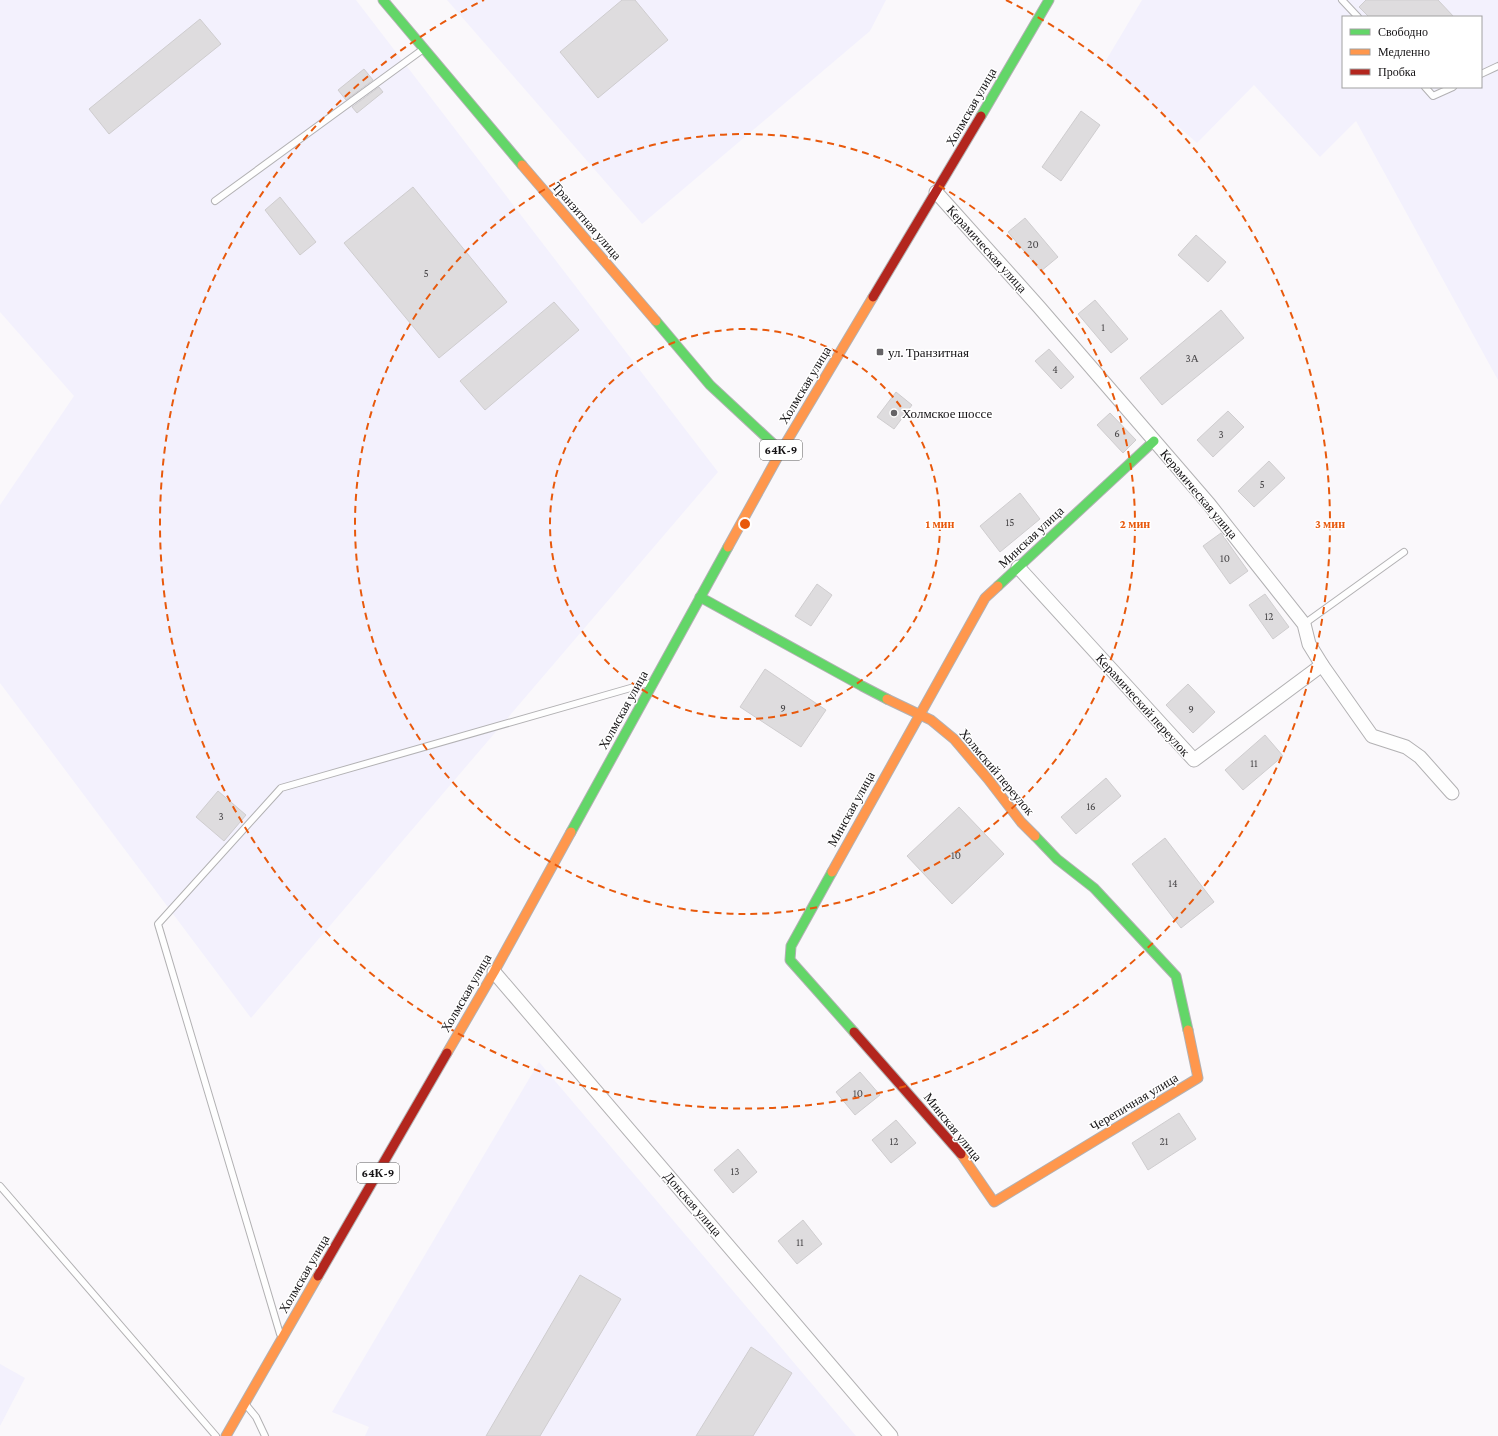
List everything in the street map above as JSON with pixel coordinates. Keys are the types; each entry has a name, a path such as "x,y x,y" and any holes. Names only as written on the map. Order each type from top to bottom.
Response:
{"main road":[{"name":"Транзитная улица","path":"383,0 423,49 710,385 781,451"},
{"name":"Холмская улица","path":"226,1436 494,972 781,451 1049,0"},
{"name":"Минская улица","path":"994,1202 957,1148 790,960 791,946 985,598 1154,441"},
{"name":"Холмский переулок","path":"700,597 862,686 931,720 954,739 988,779 1021,822 1057,859 1094,888 1176,976"},
{"name":"Черепичная улица","path":"994,1202 1198,1078 1176,976"}],"street":[{"name":"Керамическая улица","path":"936,192 1039,306 1209,504 1304,624 1309,644 1372,736 1406,747 1420,757 1452,793"},
{"name":"Керамический переулок","path":"1018,567 1194,760 1322,665"},
{"name":"Донская улица","path":"494,972 891,1436"}],"lane":[{"path":"1342,0 1357,16"},
{"path":"215,201 423,49"},
{"path":"1482,74 1498,66"},
{"path":"1426,88 1433,96 1451,88"},
{"path":"1304,624 1404,552"},
{"path":"281,1339 158,924 282,788 653,682"},
{"path":"0,1186 216,1436"},
{"path":"245,1403 256,1417 266,1436"}],"shaded area":[{"path":"0,0 356,0 718,472 251,1018 0,683 0,505 74,396 0,312"},
{"path":"447,0 886,0 870,31 642,224"},
{"path":"1142,0 1498,0 1498,380 1356,121 1320,157 1254,85 1197,143 1105,62"},
{"path":"539,1062 856,1436 365,1436 369,1427 332,1412"},
{"path":"0,1364 25,1378 0,1426"}],"building":[{"path":"622,0 635,0 668,40 598,98 560,52"},
{"path":"1366,0 1438,0 1453,16 1368,16 1359,7"},
{"path":"200,19 221,44 109,134 89,109"},
{"path":"364,69 373,80 346,100 338,90"},
{"path":"379,87 383,92 357,113 352,107"},
{"path":"1081,111 1100,125 1061,181 1042,167"},
{"path":"413,187 507,302 439,358 344,243"},
{"path":"280,197 316,242 300,255 265,210"},
{"path":"1025,218 1058,257 1041,271 1008,232"},
{"path":"1196,235 1226,262 1208,282 1178,255"},
{"path":"1095,300 1128,339 1111,353 1078,314"},
{"path":"554,302 579,330 485,410 460,381"},
{"path":"1221,310 1244,338 1162,405 1140,378"},
{"path":"1049,349 1074,377 1061,389 1035,361"},
{"path":"896,392 912,405 894,429 877,417"},
{"path":"1228,411 1244,427 1213,457 1197,440"},
{"path":"1110,413 1136,440 1123,453 1097,425"},
{"path":"1269,461 1285,478 1254,507 1238,491"},
{"path":"1020,493 1040,519 1000,552 980,526"},
{"path":"1221,533 1248,571 1230,584 1203,546"},
{"path":"817,584 832,595 811,626 795,616"},
{"path":"1265,594 1289,627 1273,639 1249,605"},
{"path":"765,669 826,710 801,747 740,707"},
{"path":"1188,684 1215,712 1193,733 1166,705"},
{"path":"1265,735 1283,756 1243,790 1225,770"},
{"path":"1106,778 1121,796 1076,834 1061,817"},
{"path":"218,791 246,815 224,841 196,817"},
{"path":"959,807 1004,854 952,904 907,856"},
{"path":"1165,838 1214,902 1181,928 1132,864"},
{"path":"860,1072 880,1095 855,1115 836,1092"},
{"path":"1179,1113 1196,1139 1148,1170 1132,1143"},
{"path":"896,1120 916,1143 891,1163 872,1140"},
{"path":"738,1149 757,1172 733,1193 714,1170"},
{"path":"803,1220 822,1244 797,1264 778,1241"},
{"path":"580,1275 621,1299 540,1436 486,1436"},
{"path":"751,1347 792,1373 753,1436 696,1436"}],"traffic: fast":[{"path":"383,0 522,165"},
{"path":"981,116 1049,0"},
{"path":"656,321 710,385 781,451"},
{"path":"998,586 1154,441"},
{"path":"571,832 728,547"},
{"path":"700,597 887,699"},
{"path":"1035,836 1057,859 1094,888 1176,976 1188,1030"},
{"path":"832,872 791,946 790,960 854,1032"}],"traffic: slow":[{"path":"522,165 656,321"},
{"path":"728,547 781,451 873,297"},
{"path":"832,872 985,598 998,586"},
{"path":"887,699 931,720 954,739 988,779 1021,822 1035,836"},
{"path":"447,1053 494,972 571,832"},
{"path":"961,1154 994,1202 1198,1078 1188,1030"},
{"path":"226,1436 318,1276"}],"traffic: jam":[{"path":"873,297 981,116"},
{"path":"854,1032 961,1154"},
{"path":"318,1276 447,1053"}],"place":[{"name":"ул. Транзитная","path":"880,352"},
{"name":"Холмское шоссе","path":"894,413"}]}
